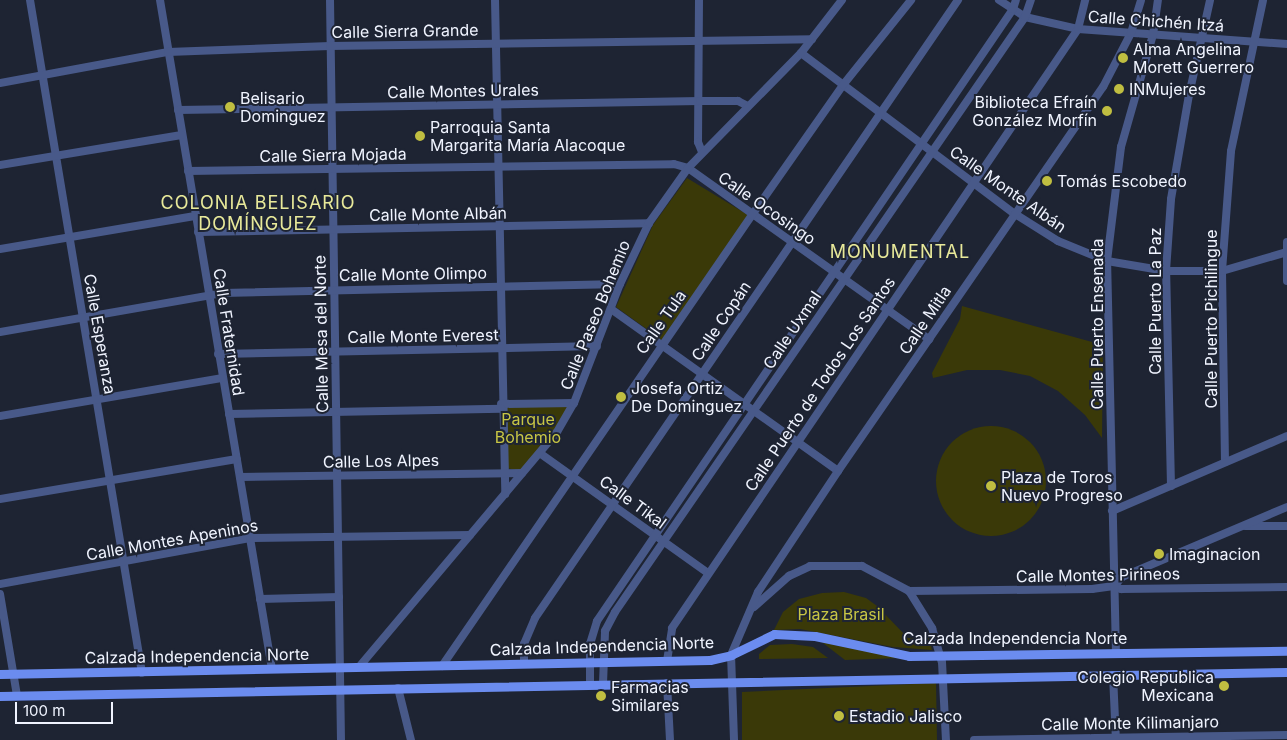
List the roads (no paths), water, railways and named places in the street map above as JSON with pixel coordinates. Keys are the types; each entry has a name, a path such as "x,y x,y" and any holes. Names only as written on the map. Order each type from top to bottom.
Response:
{"main road":[{"name":"Calzada Independencia Norte","path":"0,674 142,673 710,660 731,655 761,638 782,634 815,636 909,656 1287,650"},
{"path":"0,696 1287,672"}],"street":[{"name":"Calle Esperanza","path":"30,0 142,673"},
{"name":"Calle Fraternidad","path":"160,0 272,669"},
{"name":"Calle Mesa del Norte","path":"330,0 334,351 342,740"},
{"path":"495,0 502,348 501,407 505,494"},
{"path":"699,0 700,101 698,142 702,152"},
{"name":"Calle Paseo Bohemio","path":"359,667 522,473 541,454 574,403 620,284 649,223 688,168 801,53 842,0"},
{"name":"Calle Tula","path":"442,666 752,215 844,85 911,0"},
{"name":"Calle Copán","path":"524,664 524,644 535,618 958,0"},
{"name":"Calle Chichén Itzá","path":"999,0 1026,17 1078,29 1287,44"},
{"name":"Calle Uxmal","path":"590,684 589,662 592,631 597,621 1013,9 1016,0"},
{"name":"Calle Uxmal","path":"603,684 606,631 664,542 931,152 1026,17 1031,0"},
{"name":"Calle Puerto de Todos Los Santos","path":"667,661 672,628 1078,29 1085,0"},
{"name":"Calle Mitla","path":"731,655 758,592 928,339 1103,87 1131,33 1141,0"},
{"name":"Calle Puerto Ensenada","path":"1116,654 1107,261 1121,147 1153,35 1158,0"},
{"name":"Calle Puerto La Paz","path":"1171,486 1166,271 1171,199 1189,95 1210,0"},
{"name":"Calle Puerto Pichilingue","path":"1225,462 1222,271 1231,151 1256,42 1263,0"},
{"name":"Calle Sierra Grande","path":"0,82 168,52 330,46 812,39"},
{"name":"Calle Monte Albán","path":"801,53 1015,214 1058,241 1107,261 1166,271 1222,271 1287,252"},
{"name":"Calle Montes Urales","path":"178,110 700,101 738,101 748,106"},
{"path":"0,165 182,135"},
{"name":"Calle Sierra Mojada","path":"188,171 674,164 688,168"},
{"name":"Calle Ocosingo","path":"688,168 928,339"},
{"path":"0,249 196,216"},
{"name":"Calle Monte Albán","path":"198,232 649,223"},
{"path":"1287,242 1287,281"},
{"name":"Calle Monte Olimpo","path":"0,332 210,296 334,290 620,284"},
{"path":"611,309 838,471"},
{"name":"Calle Monte Everest","path":"218,354 597,346"},
{"path":"0,416 97,401 223,378"},
{"path":"229,414 501,407 574,403"},
{"path":"1112,511 1287,436"},
{"name":"Calle Tikal","path":"541,454 708,573"},
{"path":"0,499 237,459"},
{"name":"Calle Los Alpes","path":"240,477 522,473"},
{"path":"1114,586 1122,577 1287,507"},
{"path":"1240,527 1287,526"},
{"name":"Calle Montes Apeninos","path":"0,584 250,538 470,535"},
{"path":"752,609 789,576 810,566 862,566 909,591 932,628 940,656 944,678 946,740"},
{"name":"Calle Montes Pirineos","path":"909,591 1092,589 1114,586 1120,589 1287,587"},
{"path":"0,594 17,696"},
{"path":"260,599 339,597"},
{"path":"731,655 734,740"},
{"path":"1113,675 1116,739"},
{"path":"668,683 670,740"},
{"path":"398,688 411,740"},
{"name":"Calle Monte Kilimanjaro","path":"974,740 1287,735"}],"place":[{"name":"Alma Angelina Morett Guerrero","path":"1123,58"},
{"name":"INMujeres","path":"1119,89"},
{"name":"Belisario Dominguez","path":"230,107"},
{"name":"Biblioteca Efraín González Morfín","path":"1107,111"},
{"name":"Parroquia Santa Margarita María Alacoque","path":"420,136"},
{"name":"Tomás Escobedo","path":"1047,181"},
{"name":"Josefa Ortiz De Dominguez","path":"621,397"},
{"name":"Plaza de Toros Nuevo Progreso","path":"991,486"},
{"name":"Imaginacion","path":"1159,554"},
{"name":"Colegio Republica Mexicana","path":"1224,686"},
{"name":"Farmacias Similares","path":"601,696"},
{"name":"Estadio Jalisco","path":"839,716"}],"district":[{"name":"COLONIA BELISARIO DOMÍNGUEZ","path":"258,214"},
{"name":"MONUMENTAL","path":"900,252"}],"park label":[{"name":"Parque Bohemio","path":"528,428"},
{"name":"Plaza Brasil","path":"841,614"}]}
